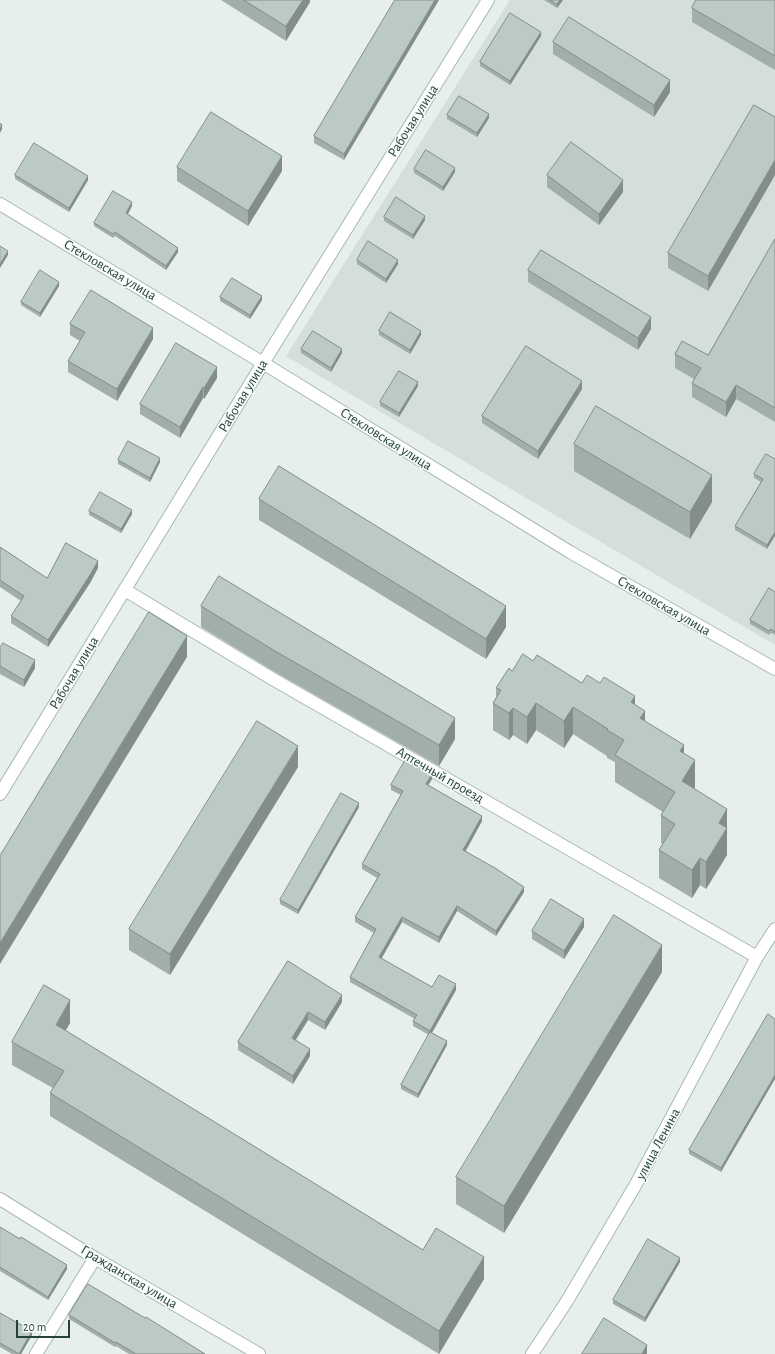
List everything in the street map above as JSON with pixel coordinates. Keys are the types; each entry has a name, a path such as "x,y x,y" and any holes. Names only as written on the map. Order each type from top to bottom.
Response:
{"street":[{"name":"Рабочая улица","path":"0,794 263,363 488,0"},
{"name":"Стекловская улица","path":"0,204 263,363 570,552 775,669"},
{"name":"Аптечный проезд","path":"125,590 278,682 757,957"},
{"name":"улица Ленина","path":"532,1354 567,1301 636,1184 757,957 775,929"},
{"name":"Гражданская улица","path":"0,1198 95,1258 259,1354"},
{"path":"36,1354 95,1258"}],"shaded area":[{"path":"510,0 775,0 775,645 286,356"}],"building":[{"path":"244,0 303,0 286,26"},
{"path":"395,0 435,0 344,154 314,136"},
{"path":"550,0 560,0 557,4"},
{"path":"696,0 775,0 775,56 692,8"},
{"path":"510,13 541,32 510,81 480,62"},
{"path":"569,17 670,80 654,105 553,42"},
{"path":"459,96 489,114 477,133 447,115"},
{"path":"754,105 775,117 775,160 708,276 668,253"},
{"path":"211,112 282,156 248,211 177,167"},
{"path":"571,142 623,180 599,214 547,175"},
{"path":"34,143 88,176 69,208 15,175"},
{"path":"426,150 455,168 443,187 414,169"},
{"path":"113,191 132,202 126,213 178,248 166,266 115,232 113,234 94,223"},
{"path":"396,197 425,216 413,235 384,217"},
{"path":"775,239 775,408 736,385 726,402 692,383 701,368 675,354 682,341 708,355"},
{"path":"368,241 398,260 386,279 357,260"},
{"path":"0,246 8,251 0,264"},
{"path":"541,250 651,317 638,338 528,270"},
{"path":"40,270 59,282 40,313 21,302"},
{"path":"232,278 262,296 250,315 220,297"},
{"path":"91,290 153,328 117,389 68,361 85,332 70,324"},
{"path":"390,312 421,331 410,350 379,331"},
{"path":"313,331 342,349 331,368 301,349"},
{"path":"176,343 217,367 204,388 203,387 180,427 140,404"},
{"path":"526,346 582,381 538,451 482,416"},
{"path":"399,371 418,382 399,413 380,402"},
{"path":"596,406 712,475 690,512 574,444"},
{"path":"128,441 160,458 150,478 118,460"},
{"path":"766,454 775,459 775,532 767,545 735,526 763,479 754,474"},
{"path":"279,466 506,606 486,639 259,499"},
{"path":"100,492 132,510 121,529 89,511"},
{"path":"66,543 98,561 48,640 11,616 24,596 0,580 0,547 47,578"},
{"path":"219,576 455,718 439,745 275,651 201,606"},
{"path":"769,588 775,592 775,632 771,629 769,631 750,620"},
{"path":"149,612 187,636 0,943 0,856"},
{"path":"3,643 35,660 24,680 0,666 0,648"},
{"path":"523,654 533,661 537,655 582,683 587,675 600,683 604,677 635,696 631,702 645,711 640,718 684,745 680,751 695,760 682,781 727,809 719,823 727,828 706,862 700,858 692,870 659,850 675,824 661,815 675,792 615,755 624,740 573,707 564,721 536,703 527,717 513,708 509,713 493,703 501,690 496,688 509,668 512,671"},
{"path":"257,721 298,746 170,954 129,929"},
{"path":"406,759 432,774 426,784 482,816 463,850 495,868 524,887 496,931 457,906 439,937 402,917 379,957 432,987 439,975 456,984 430,1031 413,1021 417,1015 350,977 376,929 355,917 380,874 362,864 403,791 391,785"},
{"path":"341,793 359,803 298,910 280,900"},
{"path":"551,899 584,919 564,951 532,931"},
{"path":"614,915 662,945 504,1206 456,1177"},
{"path":"288,961 342,995 325,1022 308,1012 292,1038 310,1049 293,1076 238,1042"},
{"path":"44,985 70,1000 56,1025 423,1250 436,1228 484,1257 439,1331 50,1093 64,1071 12,1042"},
{"path":"768,1014 775,1019 775,1075 721,1168 689,1150"},
{"path":"430,1032 447,1041 418,1094 401,1085"},
{"path":"0,1227 20,1239 21,1237 67,1265 48,1297 0,1267"},
{"path":"648,1239 680,1258 645,1318 613,1300"},
{"path":"88,1284 145,1318 146,1317 205,1354 136,1354 116,1342 115,1343 69,1315"},
{"path":"0,1313 32,1331 19,1354 0,1343"},
{"path":"604,1318 647,1345 642,1354 582,1354"}]}
